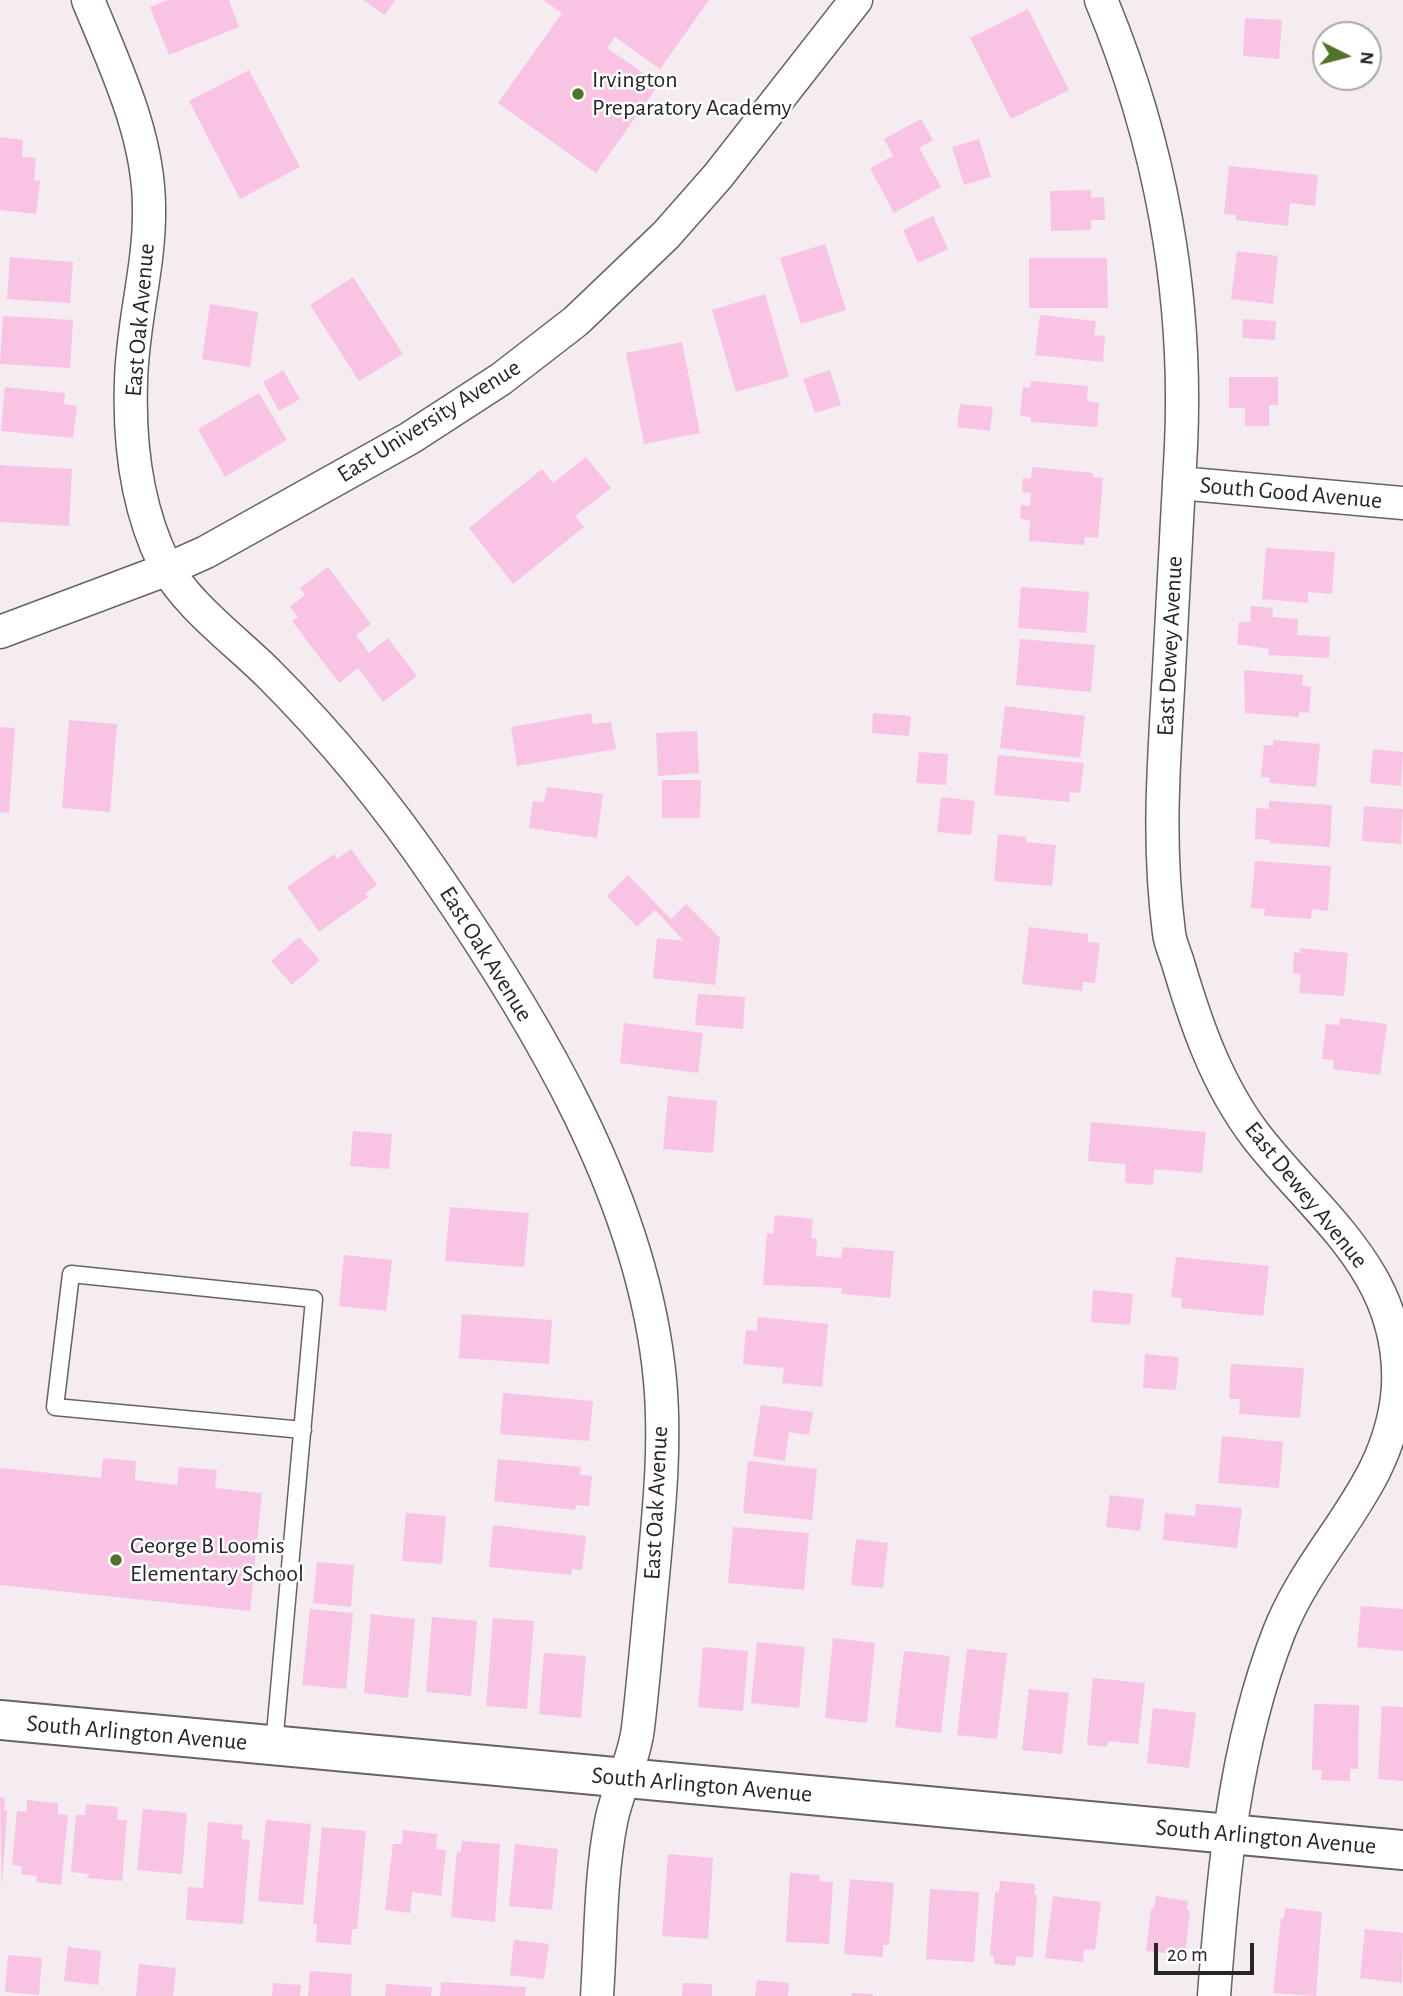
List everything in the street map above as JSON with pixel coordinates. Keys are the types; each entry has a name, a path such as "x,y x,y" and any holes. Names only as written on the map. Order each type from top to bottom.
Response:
{"main road":[{"name":"South Arlington Avenue","path":"0,1720 1403,1850"}],"street":[{"name":"East Oak Avenue","path":"88,0 132,108 145,167 149,243 131,380 133,442 147,519 169,569 190,598 301,707 368,786 435,873 485,949 540,1041 589,1137 626,1227 639,1268 656,1344 663,1438 660,1501 637,1738 611,1818 597,1996"},
{"name":"East University Avenue","path":"0,632 169,569 251,528 440,420 501,379 576,321 666,235 698,200 856,0"},
{"name":"East Dewey Avenue","path":"1101,0 1134,88 1163,192 1177,299 1182,391 1160,840 1172,949 1196,1024 1214,1067 1237,1108 1274,1159 1338,1228 1367,1265 1387,1308 1398,1377 1394,1416 1378,1468 1360,1502 1299,1590 1268,1661 1255,1704 1229,1834 1214,1996"},
{"name":"South Good Avenue","path":"1179,483 1403,503"}],"lane":[{"path":"274,1745 303,1430 314,1299 71,1274 55,1407 303,1430"}],"building":[{"path":"168,0 229,0 239,27 169,55 150,7"},
{"path":"363,0 395,0 385,15"},
{"name":"Irvington Preparatory Academy","path":"543,0 709,0 660,69 615,37 607,48 659,84 596,173 498,103 562,13"},
{"path":"1028,9 1069,90 1011,119 970,38"},
{"path":"1245,18 1282,20 1279,59 1243,56"},
{"path":"249,70 300,167 240,199 189,101"},
{"path":"921,119 933,140 919,148 941,187 894,213 870,168 893,156 884,139"},
{"path":"0,137 23,140 22,157 36,158 34,180 40,181 36,214 0,210"},
{"path":"979,139 991,177 964,185 952,147"},
{"path":"1229,166 1318,175 1315,206 1290,203 1288,226 1236,220 1236,215 1224,214"},
{"path":"1091,190 1091,198 1104,197 1105,220 1091,220 1091,230 1051,231 1050,191"},
{"path":"933,216 948,249 918,263 903,230"},
{"path":"825,244 846,310 801,324 780,258"},
{"path":"1237,251 1278,256 1273,304 1231,299"},
{"path":"10,257 73,262 70,303 7,299"},
{"path":"1029,258 1107,258 1108,308 1029,308"},
{"path":"353,277 403,354 359,381 310,305"},
{"path":"765,294 789,377 736,392 712,310"},
{"path":"210,304 258,312 250,367 202,359"},
{"path":"1040,315 1096,321 1094,335 1105,336 1103,362 1035,355"},
{"path":"3,316 73,320 70,368 0,364"},
{"path":"1243,319 1276,321 1275,340 1242,338"},
{"path":"682,342 700,433 644,444 626,353"},
{"path":"283,370 300,399 279,411 263,382"},
{"path":"830,370 841,405 815,413 803,379"},
{"path":"1229,377 1278,377 1278,405 1269,405 1269,426 1245,426 1245,408 1229,408"},
{"path":"1031,381 1088,386 1087,401 1099,403 1097,427 1031,422 1031,417 1020,416 1023,387 1030,388"},
{"path":"5,387 65,393 64,404 77,406 73,438 1,431"},
{"path":"259,393 287,440 225,477 198,429"},
{"path":"960,404 993,407 990,431 957,427"},
{"path":"586,457 611,488 575,516 584,527 513,584 469,528 542,469 553,483"},
{"path":"0,465 72,469 69,526 0,522"},
{"path":"1032,467 1093,473 1093,477 1103,478 1098,538 1085,537 1084,545 1029,541 1030,520 1020,519 1021,505 1030,506 1031,493 1022,492 1023,478 1031,479"},
{"path":"1266,548 1335,552 1332,594 1308,592 1308,603 1262,599"},
{"path":"328,567 371,624 356,635 369,653 388,638 417,676 383,702 358,668 339,683 292,621 298,617 290,607 305,595 300,588"},
{"path":"1021,587 1089,592 1086,633 1018,628"},
{"path":"1251,606 1273,608 1272,617 1298,619 1297,635 1330,637 1329,658 1268,655 1269,649 1237,644 1239,622 1250,622"},
{"path":"1020,639 1095,645 1091,692 1016,685"},
{"path":"1244,670 1303,675 1302,686 1311,687 1309,713 1299,712 1299,717 1245,713"},
{"path":"1005,706 1085,716 1080,758 1000,748"},
{"path":"591,713 593,724 611,722 616,749 517,766 511,727"},
{"path":"873,713 911,716 909,736 872,733"},
{"path":"69,720 117,724 110,812 62,808"},
{"path":"0,727 15,728 9,813 0,812"},
{"path":"697,731 699,773 658,776 656,733"},
{"path":"1273,740 1320,744 1316,787 1269,783 1270,778 1261,777 1264,745 1273,746"},
{"path":"1373,749 1403,752 1401,786 1370,783"},
{"path":"919,752 948,754 946,785 916,783"},
{"path":"998,755 1084,763 1080,793 1070,792 1069,802 994,795"},
{"path":"662,780 701,780 700,818 662,818"},
{"path":"547,787 603,794 597,838 529,828 533,801 544,802"},
{"path":"941,797 975,801 971,835 937,832"},
{"path":"1269,801 1332,805 1330,847 1269,843 1270,840 1255,839 1256,808 1269,809"},
{"path":"1364,806 1403,809 1401,844 1362,841"},
{"path":"998,834 1026,837 1026,842 1056,845 1052,886 994,881"},
{"path":"351,849 377,885 365,893 368,897 319,932 287,887 334,854 337,859"},
{"path":"1255,861 1331,866 1328,911 1312,909 1311,919 1264,916 1265,909 1251,908"},
{"path":"628,875 671,919 686,904 720,938 715,985 653,978 657,938 684,941 655,910 637,927 607,896"},
{"path":"1029,927 1088,934 1088,942 1100,943 1095,983 1083,982 1082,991 1022,984"},
{"path":"299,937 320,960 292,985 271,961"},
{"path":"1300,948 1348,953 1344,996 1299,993 1301,974 1293,973 1294,952 1301,953"},
{"path":"698,994 745,997 743,1029 695,1025"},
{"path":"1340,1018 1387,1024 1380,1075 1333,1069 1334,1060 1322,1059 1326,1024 1339,1025"},
{"path":"624,1023 703,1033 698,1073 620,1063"},
{"path":"668,1096 717,1101 713,1153 663,1149"},
{"path":"1091,1122 1206,1132 1202,1173 1154,1169 1153,1185 1125,1183 1126,1164 1088,1161"},
{"path":"353,1131 392,1134 389,1169 350,1166"},
{"path":"450,1207 529,1213 524,1267 445,1261"},
{"path":"775,1215 813,1219 811,1238 817,1239 816,1256 841,1258 843,1247 894,1251 890,1298 841,1294 842,1288 763,1285 767,1233 773,1234"},
{"path":"344,1255 392,1260 386,1311 339,1306"},
{"path":"1176,1257 1269,1266 1263,1316 1181,1308 1182,1298 1171,1297"},
{"path":"1093,1290 1133,1294 1130,1325 1091,1322"},
{"path":"462,1314 552,1320 549,1364 459,1358"},
{"path":"758,1317 828,1324 822,1387 782,1383 784,1368 743,1364 746,1330 757,1331"},
{"path":"1145,1354 1179,1357 1176,1390 1143,1388"},
{"path":"1231,1364 1304,1368 1300,1418 1239,1414 1240,1399 1229,1399"},
{"path":"503,1393 593,1401 589,1441 500,1434"},
{"path":"761,1405 813,1412 809,1435 789,1432 785,1461 753,1456"},
{"path":"1222,1436 1283,1442 1279,1488 1218,1483"},
{"path":"103,1458 136,1461 135,1480 177,1485 179,1467 217,1470 215,1488 262,1493 250,1611 0,1585 0,1468 101,1478"},
{"path":"498,1459 581,1467 580,1475 592,1476 589,1506 576,1505 575,1510 494,1501"},
{"path":"748,1461 817,1469 812,1520 743,1513"},
{"path":"1110,1495 1144,1499 1140,1531 1106,1527"},
{"path":"1196,1504 1242,1508 1237,1548 1163,1540 1165,1513 1195,1516"},
{"path":"406,1513 446,1516 442,1564 402,1561"},
{"path":"493,1525 586,1536 582,1570 572,1569 571,1575 489,1567"},
{"path":"733,1527 809,1533 804,1590 728,1583"},
{"path":"856,1539 888,1543 883,1588 851,1585"},
{"path":"317,1562 354,1565 351,1607 313,1603"},
{"path":"1361,1606 1403,1609 1403,1651 1357,1647"},
{"path":"310,1609 353,1613 346,1689 302,1685"},
{"path":"371,1614 415,1619 408,1698 364,1693"},
{"path":"432,1617 477,1621 471,1696 426,1692"},
{"path":"493,1618 534,1621 527,1709 486,1706"},
{"path":"833,1638 875,1643 867,1723 825,1718"},
{"path":"757,1642 805,1647 799,1708 751,1703"},
{"path":"703,1647 748,1651 743,1711 698,1707"},
{"path":"967,1649 1007,1653 997,1739 957,1735"},
{"path":"904,1651 950,1656 941,1733 895,1727"},
{"path":"544,1653 586,1656 581,1718 539,1714"},
{"path":"1093,1678 1145,1683 1138,1744 1108,1741 1107,1747 1087,1745"},
{"path":"1029,1689 1069,1693 1062,1754 1022,1750"},
{"path":"1314,1704 1359,1705 1358,1769 1350,1769 1350,1781 1321,1780 1322,1770 1312,1770"},
{"path":"1382,1706 1403,1707 1403,1781 1378,1779"},
{"path":"1153,1708 1196,1713 1189,1768 1147,1763"},
{"path":"0,1797 5,1798 4,1810 7,1811 2,1888"},
{"path":"27,1800 58,1803 58,1814 68,1815 61,1885 36,1882 37,1876 21,1874 22,1866 12,1865 17,1811 27,1812"},
{"path":"86,1804 118,1807 117,1820 127,1820 122,1881 88,1878 89,1874 71,1872 76,1815 85,1815"},
{"path":"143,1809 187,1813 182,1874 137,1870"},
{"path":"266,1820 311,1824 303,1905 258,1901"},
{"path":"208,1822 243,1825 241,1839 250,1840 243,1924 186,1920 188,1887 203,1888"},
{"path":"322,1827 366,1831 357,1929 352,1929 351,1945 316,1942 317,1924 313,1924"},
{"path":"403,1830 437,1834 436,1849 446,1850 441,1896 412,1892 410,1913 385,1910 393,1844 402,1844"},
{"path":"462,1841 500,1844 495,1922 451,1917 457,1851 461,1852"},
{"path":"515,1844 558,1849 552,1910 509,1906"},
{"path":"668,1854 713,1858 708,1939 662,1936"},
{"path":"790,1873 820,1875 819,1881 833,1882 829,1944 786,1942"},
{"path":"850,1879 894,1883 889,1945 883,1945 883,1957 844,1954"},
{"path":"1000,1881 1035,1884 1034,1895 1037,1895 1033,1958 1016,1956 1015,1966 994,1964 994,1956 990,1955 995,1892 999,1893"},
{"path":"930,1889 979,1892 974,1962 926,1959"},
{"path":"1053,1896 1101,1902 1095,1950 1084,1949 1083,1962 1045,1958"},
{"path":"1156,1896 1188,1901 1187,1910 1190,1911 1185,1955 1146,1951 1151,1909 1154,1909"},
{"path":"1285,1908 1322,1912 1316,1996 1273,1993 1281,1918 1284,1919"},
{"path":"1365,1929 1403,1933 1402,1983 1360,1978"},
{"path":"514,1940 549,1944 544,1979 510,1975"},
{"path":"68,1947 101,1951 98,1985 64,1981"},
{"path":"8,1955 42,1958 39,1995 5,1992"},
{"path":"139,1964 176,1968 173,1996 136,1996"},
{"path":"310,1971 352,1974 351,1996 308,1996"},
{"path":"757,1980 789,1983 788,1996 755,1996"},
{"path":"441,1982 526,1987 525,1996 440,1996"},
{"path":"273,1983 301,1985 300,1996 272,1996"},
{"path":"683,1983 712,1984 712,1996 682,1996"},
{"path":"386,1984 432,1987 431,1996 385,1996"},
{"path":"852,1993 873,1994 873,1996 851,1996"}],"place":[{"name":"Irvington Preparatory Academy","path":"578,94"},
{"name":"George B Loomis Elementary School","path":"116,1560"}]}
